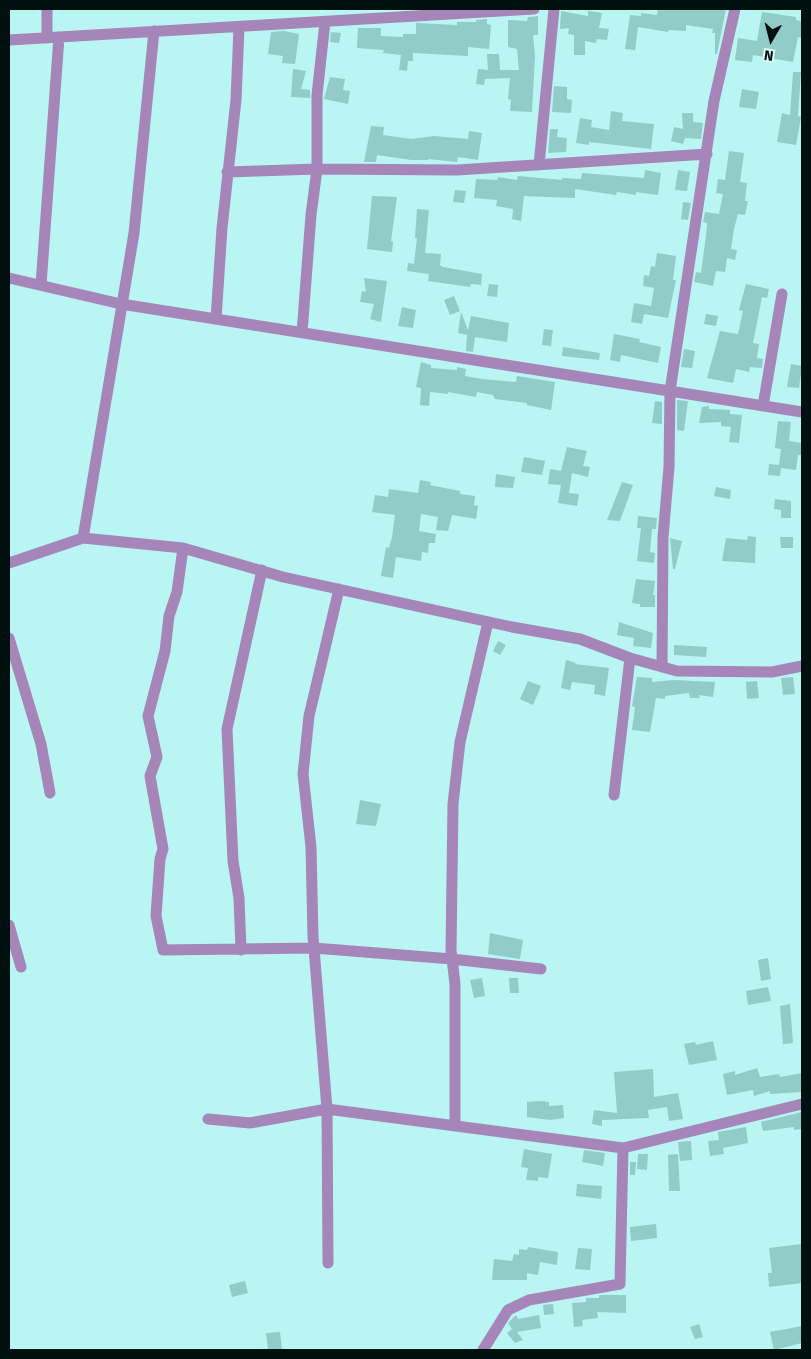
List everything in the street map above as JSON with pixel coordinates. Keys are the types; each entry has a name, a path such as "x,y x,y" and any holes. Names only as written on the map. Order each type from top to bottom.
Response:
{"street":[{"path":"47,9 47,38"},
{"path":"9,40 325,22 354,14 534,9"},
{"path":"539,165 554,9"},
{"path":"662,667 663,537 669,467 670,391 714,100 735,9"},
{"path":"302,332 311,215 317,169 317,95 325,22"},
{"path":"216,319 227,172 236,100 239,27"},
{"path":"84,538 134,233 154,32"},
{"path":"41,285 60,37"},
{"path":"227,172 317,169 457,170 707,154"},
{"path":"9,278 121,304 802,412"},
{"path":"763,406 782,294"},
{"path":"9,563 84,538 183,548 339,589 488,622 580,639 630,658 677,671 772,672 802,666"},
{"path":"183,548 177,592 169,616 165,651 148,716 157,757 150,776 163,849 160,859 156,916 163,950 314,948 452,959 542,969"},
{"path":"241,950 239,898 234,862 228,729 262,570"},
{"path":"328,1263 327,1109 314,948 311,847 303,774 309,716 339,589"},
{"path":"456,1126 455,984 452,959 450,887 453,804 460,742 488,622"},
{"path":"9,638 41,744 50,792"},
{"path":"614,795 630,658"},
{"path":"9,925 21,967"},
{"path":"208,1119 250,1123 327,1109 623,1148 802,1104"},
{"path":"482,1350 508,1310 529,1300 620,1284 623,1148"}],"building":[{"path":"658,9 726,9 717,54 715,54 715,33 712,33 713,29 686,25 686,31 669,30 668,32 638,27 635,50 625,49 630,15 641,16 641,13 657,15"},
{"path":"561,11 588,16 588,11 602,13 599,28 609,29 607,40 597,39 596,43 585,41 585,55 574,55 574,35 568,34 569,28 560,29"},
{"path":"762,12 796,17 796,20 802,21 802,38 798,37 793,62 753,55 752,62 735,60 738,38 757,41"},
{"path":"538,16 538,35 533,35 535,56 532,112 510,111 511,100 508,99 510,78 485,79 484,85 476,84 478,69 488,70 487,54 499,54 500,70 519,70 517,49 508,47 508,20 527,21 528,17"},
{"path":"487,19 487,24 491,25 489,49 468,47 468,56 413,53 413,61 408,61 407,71 399,70 401,55 383,53 384,50 357,48 358,28 381,28 381,36 403,37 403,34 416,34 416,23 457,25 457,22 476,22 476,20"},
{"path":"284,31 299,34 295,64 282,63 283,56 268,54 271,32"},
{"path":"331,32 341,33 339,43 330,42"},
{"path":"293,69 306,71 301,89 310,90 310,98 291,97"},
{"path":"793,72 801,72 798,116 801,117 796,145 777,142 782,113 790,115"},
{"path":"330,77 345,79 343,90 350,91 348,104 324,99"},
{"path":"554,86 567,87 567,99 572,100 571,113 552,112"},
{"path":"742,89 759,92 756,109 739,107"},
{"path":"611,111 623,113 622,121 654,124 651,149 589,142 589,145 576,143 580,118 592,120 591,127 609,130"},
{"path":"682,113 693,113 693,122 703,123 701,139 685,138 683,144 671,141 674,127 683,129"},
{"path":"371,126 384,127 383,135 411,139 434,136 468,139 469,131 482,133 478,160 458,157 457,162 428,159 411,160 377,155 376,162 364,162"},
{"path":"550,129 558,129 557,137 567,138 566,152 548,153"},
{"path":"729,151 744,153 740,182 747,183 745,201 748,201 745,215 738,214 734,229 731,249 737,250 735,260 727,258 725,272 716,271 713,286 694,282 696,272 701,273 707,226 707,223 703,222 705,212 719,214 723,194 716,193 718,179 725,180"},
{"path":"645,170 661,173 658,195 636,192 636,195 617,192 616,195 575,189 575,198 524,196 521,221 512,219 513,209 496,206 497,200 474,198 476,179 497,180 498,177 517,180 518,176 562,180 562,178 581,179 582,173 644,178"},
{"path":"678,170 690,172 687,191 675,190"},
{"path":"455,190 466,191 464,203 453,202"},
{"path":"372,196 397,197 391,241 393,242 392,252 367,249"},
{"path":"683,202 691,203 688,220 681,219"},
{"path":"417,209 429,210 425,253 441,254 440,265 443,267 482,274 481,285 471,284 470,287 428,281 429,274 407,271 408,263 414,264 417,238 415,238"},
{"path":"657,253 676,256 673,280 676,280 668,318 644,314 642,324 631,322 634,303 651,306 654,288 643,286 644,275 649,276 651,266 655,267"},
{"path":"364,278 387,281 381,322 370,319 374,304 360,302 362,291 366,292"},
{"path":"489,284 498,285 497,297 487,296"},
{"path":"746,284 769,289 767,298 762,297 753,343 759,344 757,358 763,359 762,368 750,367 749,372 736,369 733,383 707,378 720,331 738,334 743,311 739,310"},
{"path":"454,296 460,311 450,315 444,300"},
{"path":"402,307 416,310 413,328 398,326"},
{"path":"461,312 468,330 471,316 509,323 507,342 475,337 473,352 466,351 467,335 458,333"},
{"path":"706,314 718,316 716,326 704,324"},
{"path":"544,329 553,330 551,346 542,345"},
{"path":"614,334 640,339 639,342 661,347 658,363 621,355 620,362 610,360"},
{"path":"563,347 600,353 599,360 562,356"},
{"path":"684,349 695,351 692,368 681,367"},
{"path":"421,362 431,365 431,368 457,370 457,367 466,369 465,376 482,379 516,382 517,376 555,382 551,410 527,405 527,403 495,399 493,395 477,392 476,397 448,392 448,394 430,392 429,406 420,405 421,388 416,387"},
{"path":"791,364 802,366 799,388 787,387"},
{"path":"677,400 688,401 684,431 677,430"},
{"path":"655,401 662,402 662,424 652,423"},
{"path":"709,406 709,409 730,410 730,414 742,415 739,443 729,442 731,427 721,426 721,422 699,423 702,407"},
{"path":"778,421 791,422 789,441 802,443 802,455 798,455 796,470 781,468 780,476 768,475 769,464 779,465 781,449 775,448"},
{"path":"567,447 587,451 583,466 590,467 588,477 572,473 569,493 579,494 577,506 558,503 561,485 548,484 550,469 561,471"},
{"path":"524,457 545,461 542,475 521,472"},
{"path":"496,474 515,477 513,488 495,487"},
{"path":"420,480 431,482 430,485 460,491 460,494 475,496 474,505 478,506 476,519 452,515 448,531 436,530 438,517 421,514 419,531 436,534 435,543 429,543 428,553 422,552 421,561 396,557 393,578 381,576 386,547 389,548 392,537 395,515 372,512 375,495 388,497 389,489 418,493"},
{"path":"622,482 633,485 620,521 607,520"},
{"path":"716,487 731,490 730,499 714,496"},
{"path":"775,499 791,501 791,518 781,518 781,510 774,509"},
{"path":"638,516 657,518 656,529 652,529 650,552 655,553 654,563 637,561 641,528 637,528"},
{"path":"748,536 756,537 755,563 722,561 726,538 747,540"},
{"path":"780,537 793,537 793,548 781,548"},
{"path":"670,538 682,541 675,569 673,569"},
{"path":"636,579 655,581 653,595 655,595 655,607 640,607 640,604 632,603"},
{"path":"619,622 653,633 651,648 633,646 634,638 617,635"},
{"path":"498,641 506,645 500,655 493,651"},
{"path":"674,645 707,647 706,657 674,655"},
{"path":"566,660 575,664 609,668 605,696 594,694 595,685 572,682 570,690 561,688"},
{"path":"637,677 652,678 652,682 674,680 715,682 713,697 699,695 700,698 690,698 689,693 665,696 665,699 656,698 650,732 632,730 635,707 632,706"},
{"path":"793,677 795,694 783,695 781,678"},
{"path":"528,681 541,686 533,705 520,699"},
{"path":"757,681 759,698 747,699 746,682"},
{"path":"360,800 381,804 376,826 356,824"},
{"path":"490,933 523,940 520,959 488,954"},
{"path":"768,958 771,979 761,981 758,960"},
{"path":"482,978 485,996 474,998 470,980"},
{"path":"509,978 518,978 519,993 510,993"},
{"path":"768,987 771,1001 748,1005 746,991"},
{"path":"790,1004 793,1043 783,1044 780,1006"},
{"path":"713,1041 717,1060 689,1065 684,1044 695,1042 696,1045"},
{"path":"757,1068 760,1077 779,1074 780,1077 802,1073 802,1092 770,1094 770,1091 754,1096 753,1090 727,1095 723,1074 735,1071 735,1075"},
{"path":"653,1069 654,1097 678,1093 683,1119 669,1121 667,1107 648,1110 649,1118 602,1120 602,1126 592,1124 594,1110 617,1113 614,1072"},
{"path":"527,1102 549,1102 549,1106 563,1105 564,1118 550,1120 527,1117"},
{"path":"802,1112 802,1129 794,1130 794,1127 763,1131 761,1122"},
{"path":"746,1127 748,1143 723,1148 724,1154 710,1156 708,1141 719,1140 718,1132"},
{"path":"691,1141 692,1160 680,1161 678,1142"},
{"path":"524,1149 552,1154 548,1178 538,1177 538,1181 526,1180 528,1168 521,1167"},
{"path":"584,1150 605,1153 603,1166 582,1162"},
{"path":"638,1154 648,1154 647,1170 637,1169"},
{"path":"678,1154 680,1191 669,1191 668,1155"},
{"path":"630,1162 636,1162 635,1175 630,1175"},
{"path":"577,1184 602,1186 601,1199 576,1196"},
{"path":"656,1224 657,1238 631,1241 630,1227"},
{"path":"802,1244 802,1283 769,1287 768,1273 772,1273 769,1248"},
{"path":"528,1247 558,1252 557,1265 540,1262 538,1275 527,1273 527,1280 492,1280 494,1259 512,1261 514,1254 519,1255 519,1249 527,1250"},
{"path":"578,1248 592,1249 590,1270 575,1269"},
{"path":"245,1281 248,1293 232,1297 229,1285"},
{"path":"599,1295 626,1295 626,1313 597,1312 598,1318 582,1320 583,1326 574,1327 572,1303 586,1302 586,1298 599,1298"},
{"path":"553,1304 554,1314 544,1315 543,1305"},
{"path":"516,1315 518,1319 539,1315 541,1328 517,1332 523,1340 515,1343 507,1333 512,1329 508,1323"},
{"path":"699,1324 703,1337 695,1339 690,1327"},
{"path":"802,1326 802,1343 774,1350 770,1332"},
{"path":"280,1332 282,1350 268,1350 266,1333"}]}
